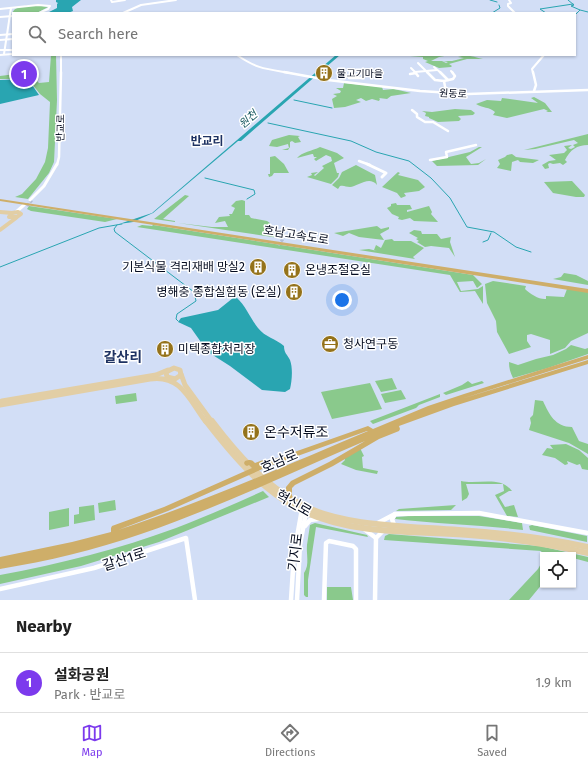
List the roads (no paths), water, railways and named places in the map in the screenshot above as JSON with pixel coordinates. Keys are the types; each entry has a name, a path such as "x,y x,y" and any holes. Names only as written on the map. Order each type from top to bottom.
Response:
{"highway":[{"name":"호남고속도로","path":"0,198 588,287"},
{"name":"호남고속도로","path":"0,198 588,291"},
{"name":"호남로","path":"520,381 588,357"},
{"name":"호남로","path":"274,476 372,431 437,405 588,362"},
{"name":"호남로","path":"0,566 34,560 102,543 178,517 395,426 508,384"},
{"path":"289,497 289,487 293,484 377,437 397,429 395,426"},
{"path":"115,534 114,528 166,509 265,465 368,428 372,431"},
{"path":"247,463 250,462 254,466 264,463 265,465"},
{"name":"호남로","path":"0,560 115,534 252,485"}],"main road":[{"path":"0,212 16,218"},
{"path":"0,230 11,215 18,212 21,214"},
{"path":"0,230 21,214"},
{"path":"0,402 153,375 176,368 180,370 181,374 177,378 150,379 0,405"},
{"path":"168,370 165,374 170,379"},
{"name":"혁신로","path":"181,374 183,382 194,398 229,444 247,463 251,471 304,509 320,518 337,524 364,528 528,540 588,553"},
{"name":"혁신로","path":"170,379 181,387 225,446 269,489 296,507 346,521 528,535 588,547"}],"street":[{"path":"111,0 112,2 125,0"},
{"path":"125,12 141,5 176,0"},
{"path":"509,0 510,2 508,6 514,12"},
{"path":"0,9 38,4 50,6 48,9 41,12"},
{"path":"4,52 12,8"},
{"path":"0,17 10,16"},
{"path":"0,36 12,35"},
{"path":"0,42 5,43 12,40"},
{"path":"0,50 12,53"},
{"path":"0,54 12,50"},
{"path":"0,54 12,53"},
{"name":"반교로","path":"32,199 38,194 54,172 59,157 61,56"},
{"name":"원동로","path":"238,56 251,65 259,68 318,79 402,89 468,94 521,91 588,90"},
{"path":"534,91 536,85 532,69 543,56"},
{"path":"418,63 435,80 444,81 455,76 451,71"},
{"path":"434,67 448,80"},
{"path":"411,68 418,76"},
{"path":"410,74 437,70"},
{"path":"349,78 361,76 363,84"},
{"path":"444,81 446,92"},
{"path":"412,110 417,114 417,117 426,122 433,122 448,131"},
{"path":"430,160 447,157 446,152 476,145"},
{"path":"359,161 374,166 375,168 386,173 382,177"},
{"path":"11,215 26,205 21,214"},
{"path":"296,507 300,518"},
{"name":"기지로","path":"291,600 291,571 300,518 304,509"},
{"name":"기지로","path":"297,600 297,572 304,509"},
{"path":"376,524 395,514 479,512 588,533"},
{"path":"394,525 392,519 395,514"},
{"path":"302,525 305,526 308,521 313,519 319,520 320,518"},
{"path":"364,528 364,530 376,538"},
{"path":"376,538 386,530"},
{"name":"갈산1로","path":"0,589 50,580 91,570 133,558 186,538 195,600"},
{"path":"375,600 376,538"},
{"path":"324,600 326,543 329,541 354,546 356,549 356,600"}],"water":[{"path":"56,0 81,0 72,7 73,11 70,12 49,12 57,8 58,3"},
{"path":"335,56 339,56 241,141 238,141 153,213 133,222 119,224 152,213"},
{"path":"28,79 39,95 0,104 0,80"},
{"path":"236,297 243,304 261,331 284,346 285,352 291,363 292,371 290,389 285,392 262,390 230,366 208,352 191,328 178,322 181,318 218,310"}],"waterway":[{"path":"490,0 497,2"},
{"path":"568,0 573,4"},
{"path":"544,12 540,9 573,4"},
{"path":"573,4 574,5 571,6 580,10"},
{"path":"494,12 500,8 499,5"},
{"path":"576,14 580,10"},
{"path":"580,10 588,12"},
{"path":"294,100 332,108"},
{"path":"268,123 351,141 376,152 409,161 431,178 450,198 467,227 494,232 516,247 531,252"},
{"path":"205,178 254,190 255,194 247,199"},
{"path":"0,267 99,228 122,224"},
{"path":"117,225 114,229 115,232 194,292 196,301 177,314 176,319 178,321"},
{"path":"483,242 488,240 491,233"}],"tunnel":[{"path":"27,206 32,200"},
{"path":"278,245 284,238"}],"place":[{"name":"물고기마을","path":"324,73"},
{"name":"설화공원","path":"24,74"},
{"name":"기본식물 격리재배 망실2","path":"258,267"},
{"name":"온냉조절온실","path":"292,270"},
{"name":"병해충 종합실험동 (온실)","path":"294,292"},
{"name":"청사연구동","path":"330,344"},
{"name":"미텍종합처리장","path":"165,349"},
{"name":"온수저류조","path":"251,432"}],"district":[{"name":"반교리","path":"207,141"},
{"name":"갈산리","path":"123,357"}],"water label":[{"name":"원천","path":"248,119"}]}
